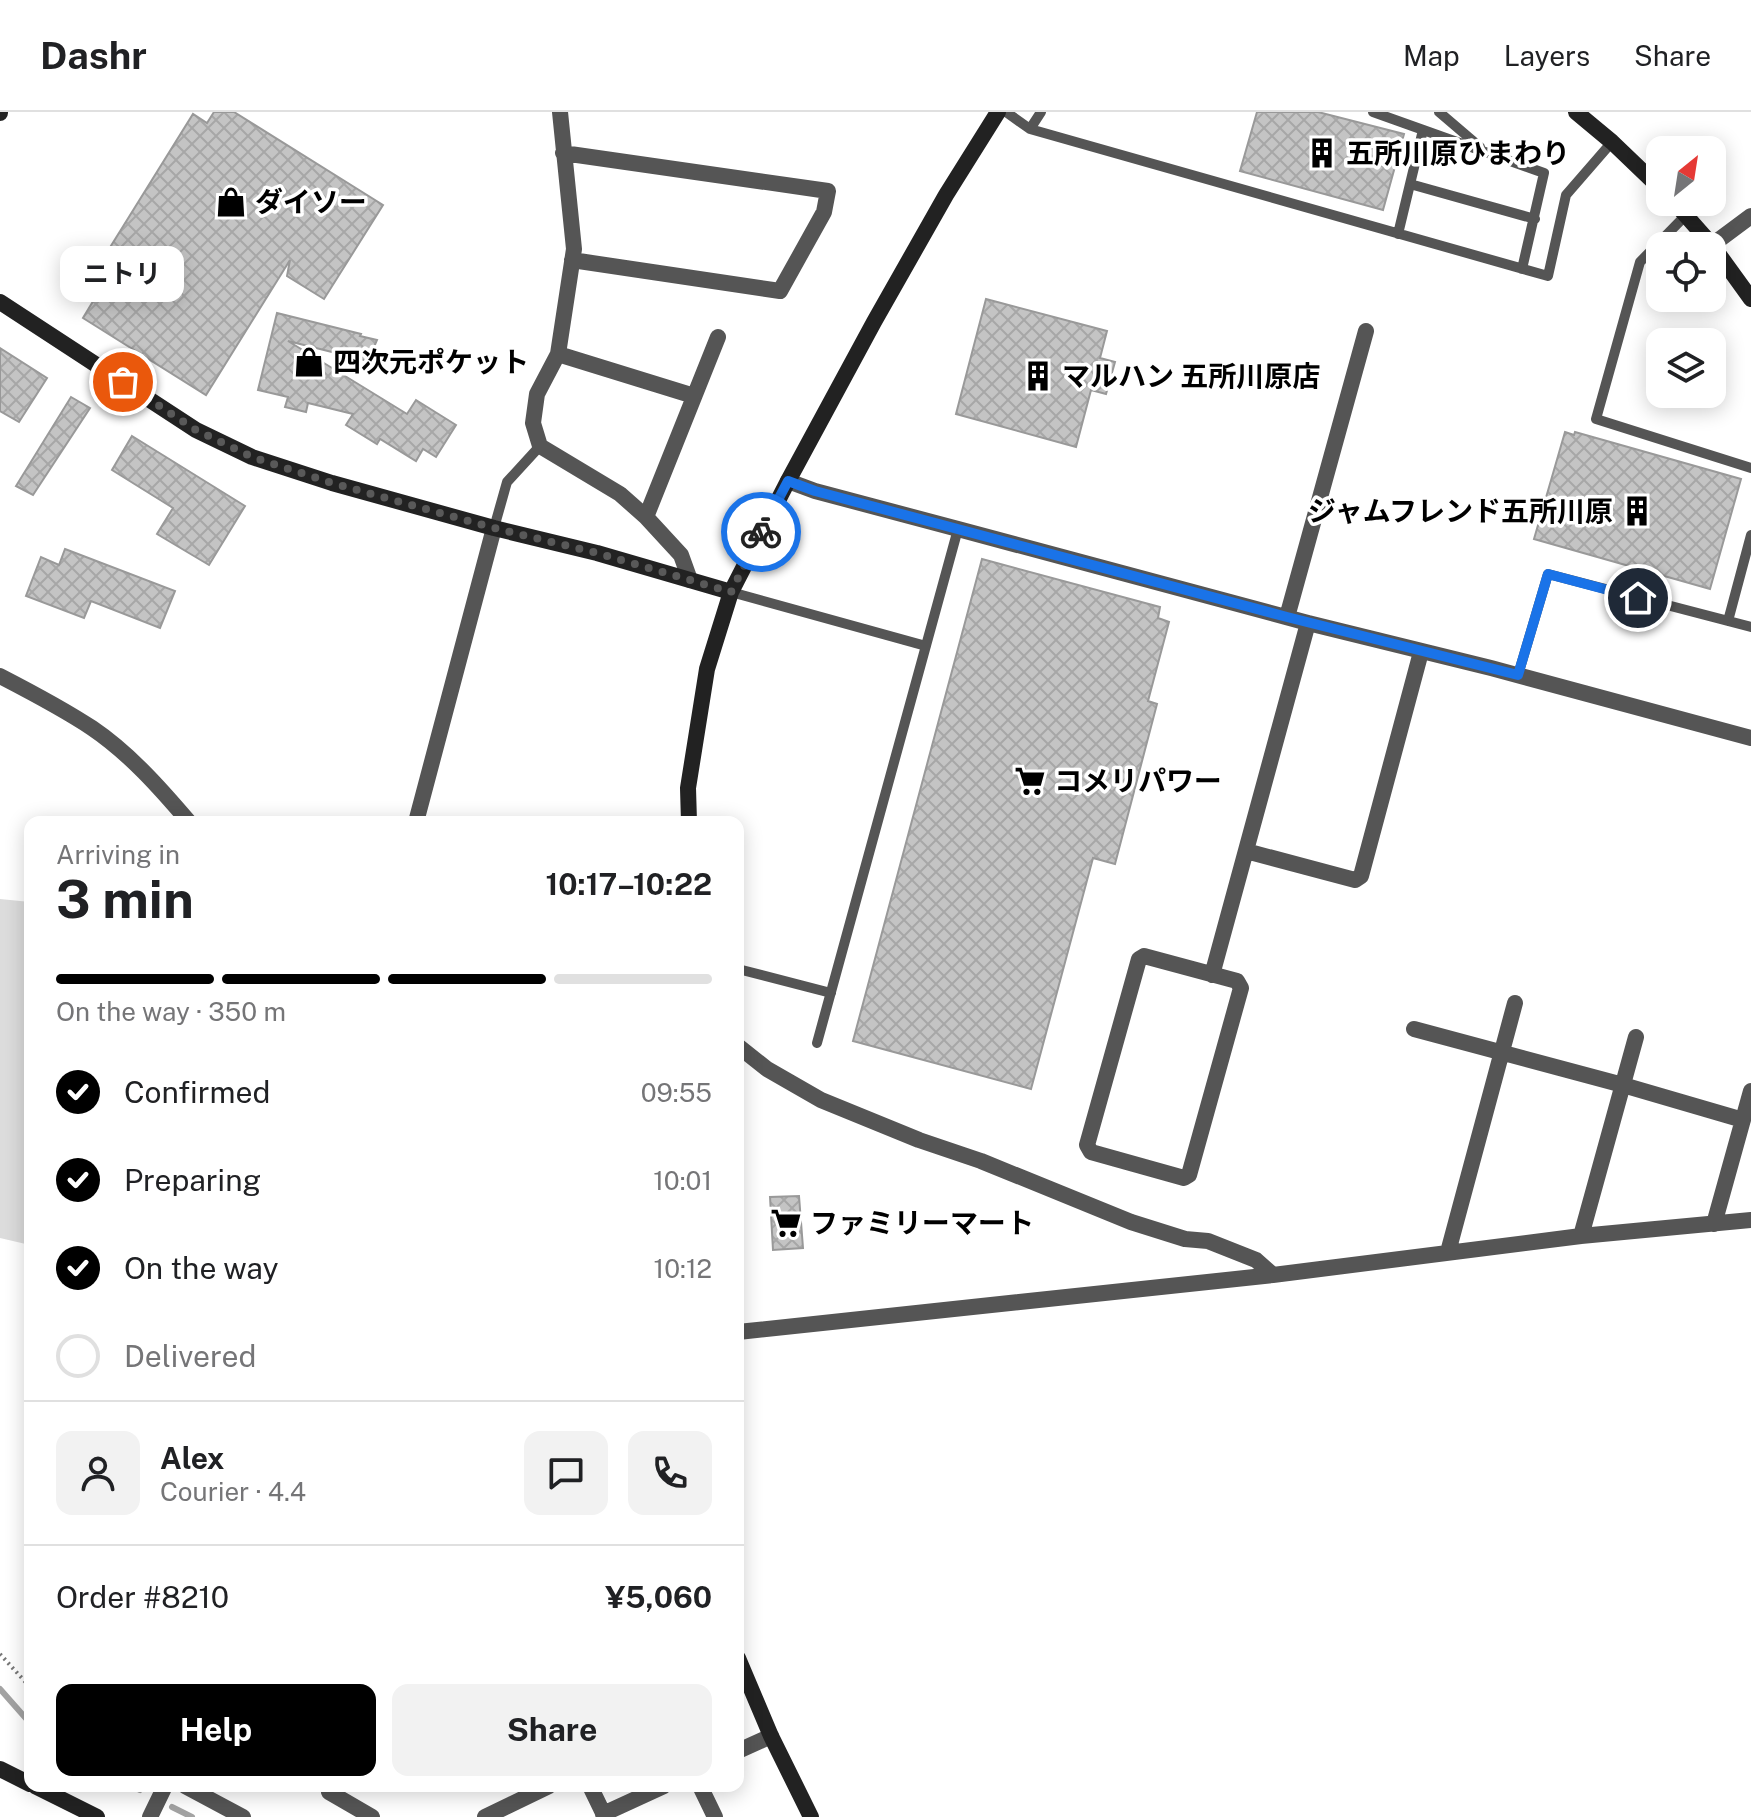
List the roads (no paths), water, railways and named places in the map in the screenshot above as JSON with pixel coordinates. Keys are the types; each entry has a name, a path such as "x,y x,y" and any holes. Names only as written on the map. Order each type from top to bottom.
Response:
{"street":[{"path":"560,112 574,249 558,354 537,394 533,423 540,446 620,494 646,517 681,555 690,580"},
{"path":"689,816 688,788 707,669 731,592 874,322 946,195 998,112"},
{"path":"1576,112 1646,175"},
{"path":"563,153 828,191 824,212 780,291 572,260"},
{"path":"1687,216 1701,232"},
{"path":"1726,235 1751,216"},
{"path":"1726,264 1751,299"},
{"path":"0,302 196,430 252,457 332,483 731,592"},
{"path":"1287,617 1366,331"},
{"path":"646,517 718,337"},
{"path":"558,354 694,396"},
{"path":"788,481 815,491 1308,623 1518,675 1751,738"},
{"path":"418,816 494,528"},
{"path":"1212,975 1308,623"},
{"path":"1246,851 1355,880 1361,876 1421,652"},
{"path":"0,676 93,729 147,774 184,816"},
{"path":"1144,956 1212,975 1237,981 1241,988 1189,1175 1184,1178 1091,1152 1087,1145 1139,959 1144,956"},
{"path":"1448,1252 1515,1003"},
{"path":"1414,1029 1743,1120"},
{"path":"1581,1236 1636,1037"},
{"path":"744,1051 767,1069 821,1100 1131,1222 1232,1250 1256,1260 1273,1275"},
{"path":"1714,1224 1751,1091"},
{"path":"744,1331 1273,1275 1581,1236 1751,1220"},
{"path":"744,1672 811,1817"},
{"path":"744,1748 771,1736"},
{"path":"0,1769 24,1781"},
{"path":"46,1792 97,1817"},
{"path":"150,1817 162,1792"},
{"path":"196,1792 243,1817"},
{"path":"329,1792 372,1817"},
{"path":"485,1817 537,1792"},
{"path":"593,1792 604,1816 652,1792"},
{"path":"703,1792 715,1817"}],"lane":[{"path":"1006,112 1030,129 1548,276 1566,195 1612,142"},
{"path":"1030,129 1041,112"},
{"path":"1373,112 1544,173 1522,269"},
{"path":"1439,112 1486,152"},
{"path":"1398,234 1423,130"},
{"path":"1410,184 1535,219"},
{"path":"1685,216 1640,262 1596,419 1751,468"},
{"path":"494,528 507,482 540,446"},
{"path":"817,1043 958,529"},
{"path":"1728,621 1751,535"},
{"path":"1518,675 1548,574 1751,627"},
{"path":"731,592 926,646"},
{"path":"744,971 831,993"}],"waterway":[{"path":"0,1689 24,1716"},
{"path":"172,1807 192,1817"}],"place":[{"name":"五所川原ひまわり","path":"1322,153"},
{"name":"ダイソー","path":"231,202"},
{"name":"四次元ポケット","path":"309,362"},
{"name":"マルハン 五所川原店","path":"1038,376"},
{"name":"ニトリ","path":"123,382"},
{"name":"ジャムフレンド五所川原","path":"1637,511"},
{"name":"コメリパワー","path":"1030,781"},
{"name":"ファミリーマート","path":"786,1223"}]}
